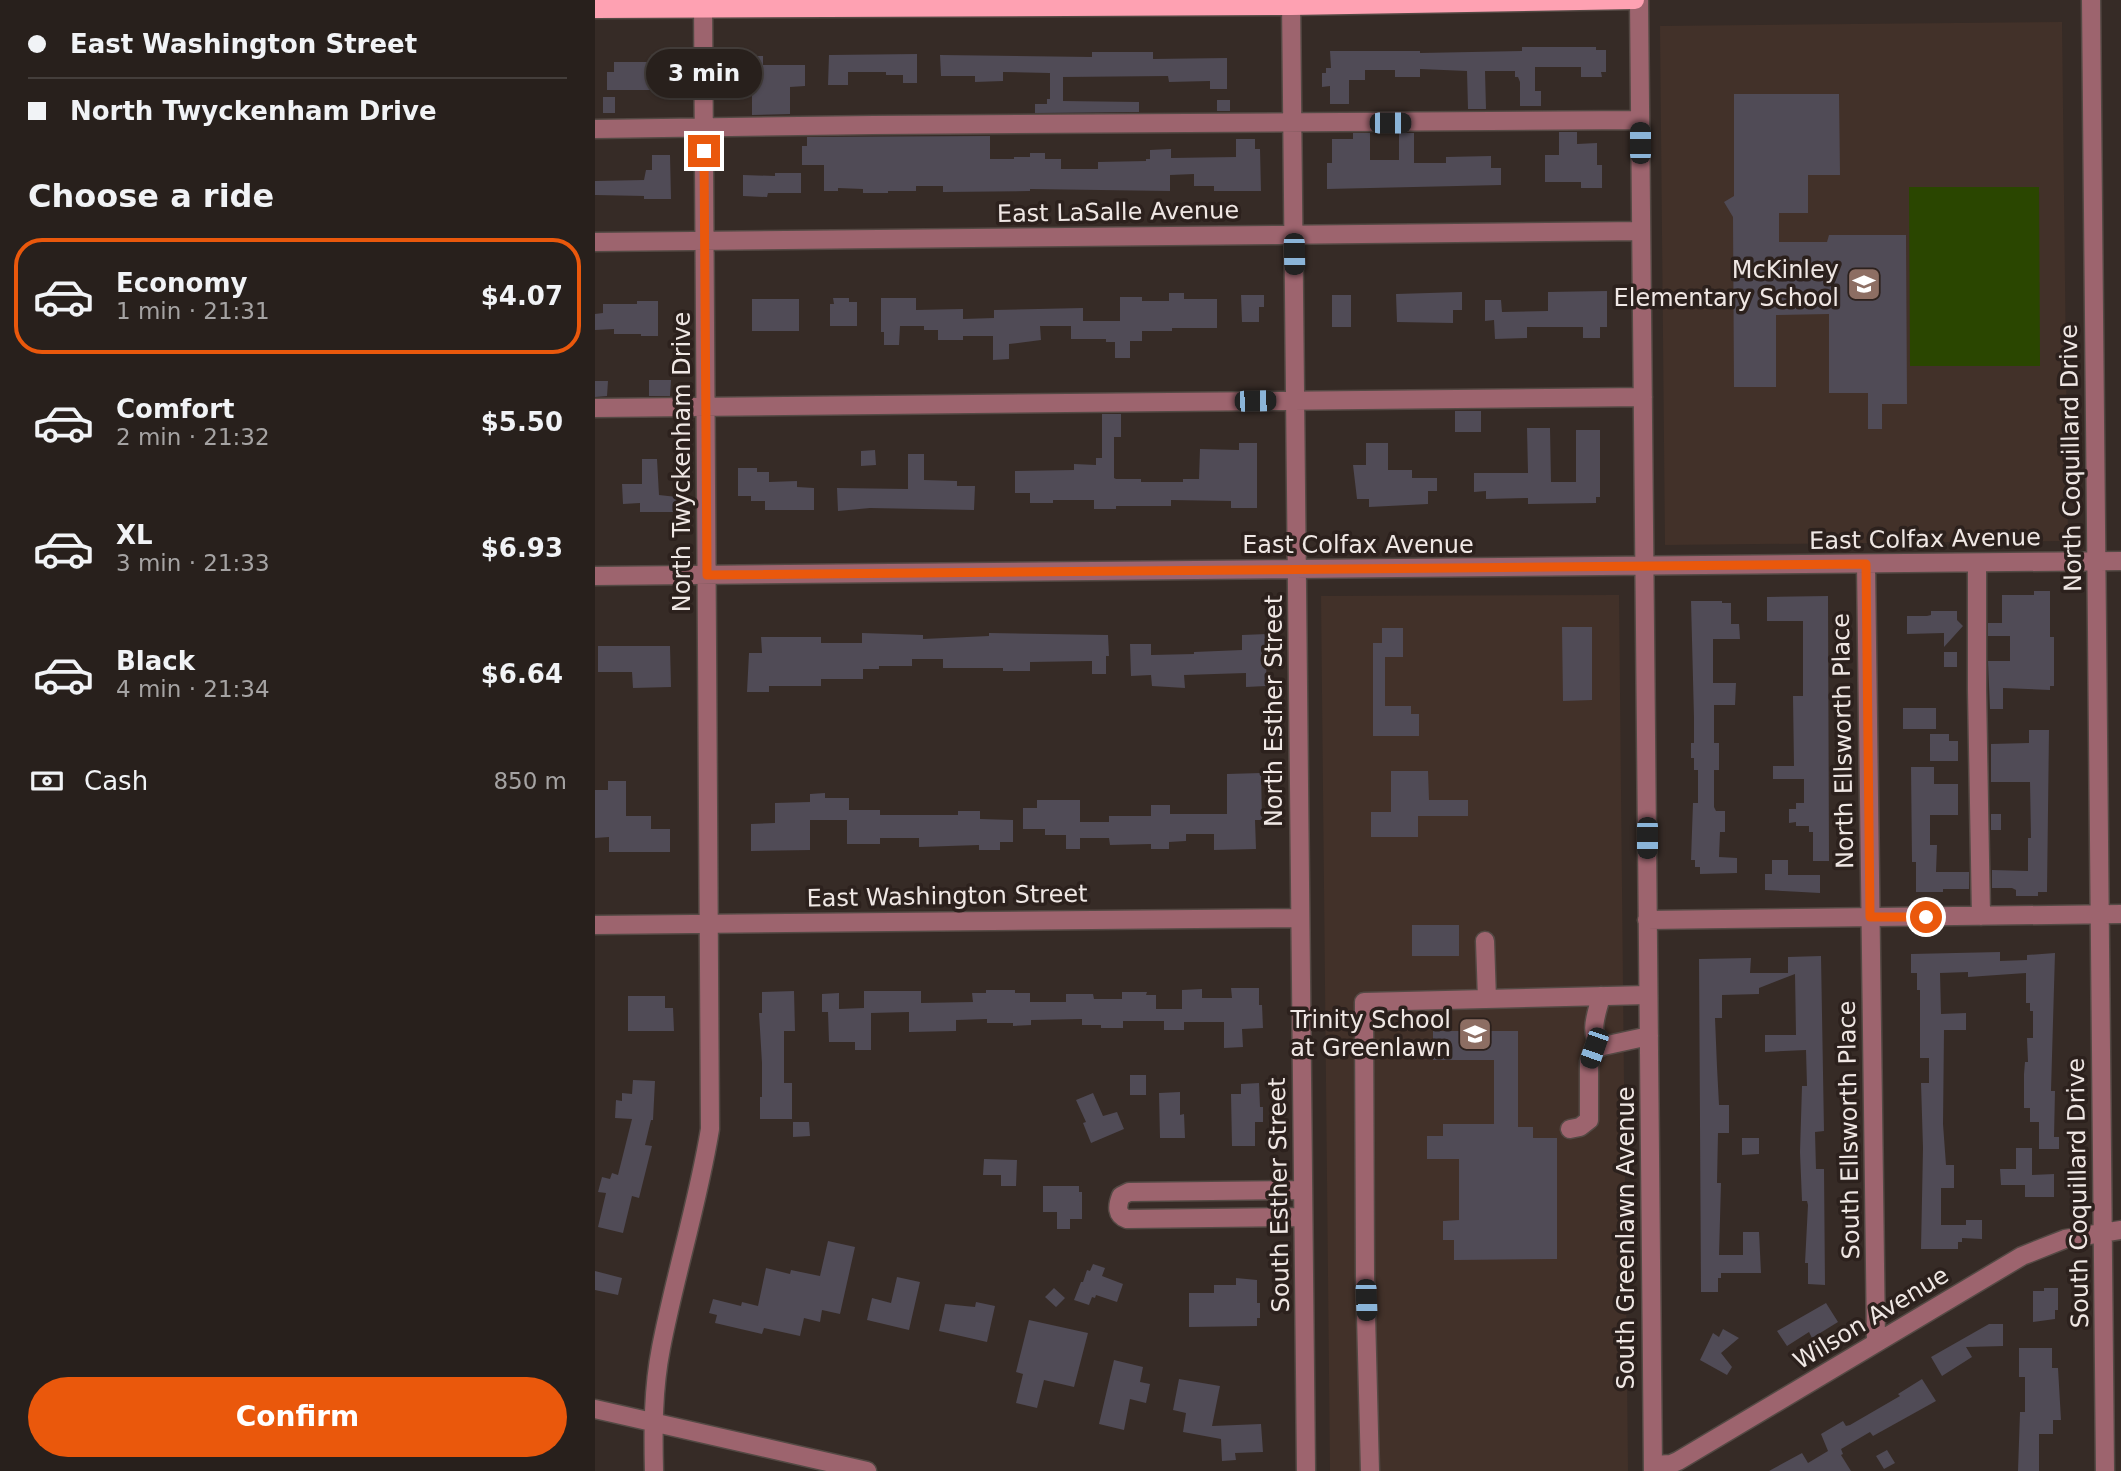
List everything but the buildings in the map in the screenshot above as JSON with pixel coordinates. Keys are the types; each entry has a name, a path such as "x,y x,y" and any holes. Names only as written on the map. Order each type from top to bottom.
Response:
{"main road":[{"path":"595,9 703,4 1637,0"}],"street":[{"name":"South Greenlawn Avenue","path":"1637,0 1653,1468"},
{"name":"North Coquillard Drive","path":"2091,0 2100,915"},
{"name":"North Esther Street","path":"1291,3 1300,918"},
{"name":"North Twyckenham Drive","path":"654,1471 655,1393 661,1348 701,1185 711,1129 703,4"},
{"path":"595,130 1640,120"},
{"name":"East LaSalle Avenue","path":"595,242 1641,231"},
{"path":"595,408 1643,397"},
{"name":"East Colfax Avenue","path":"595,576 2121,561"},
{"path":"1977,563 1981,916"},
{"name":"North Ellsworth Place","path":"1866,564 1870,917"},
{"path":"1647,920 2121,914"},
{"name":"South Coquillard Drive","path":"2100,915 2105,1471"},
{"name":"South Ellsworth Place","path":"1870,917 1877,1342"},
{"name":"East Washington Street","path":"595,925 1300,918"},
{"name":"South Esther Street","path":"1300,918 1306,1471"},
{"path":"1485,941 1487,999"},
{"path":"1370,1471 1365,1276 1364,1002 1648,995"},
{"path":"1601,996 1592,1030 1594,1039 1601,1047"},
{"path":"1570,1129 1580,1127 1588,1120 1589,1062 1594,1048 1649,1036"},
{"path":"1303,1190 1129,1192 1121,1196 1118,1212 1121,1217 1127,1219 1303,1217"},
{"name":"Wilson Avenue","path":"1653,1468 1678,1461 2022,1256 2052,1243 2121,1230"},
{"path":"595,1409 867,1471"}],"shaded area":[{"name":"McKinley Elementary School","path":"2062,22 2068,541 1665,545 1660,26"},
{"name":"Trinity School at Greenlawn","path":"1619,595 1628,1471 1330,1471 1321,596"}],"green space":[{"path":"1909,187 2039,187 2040,366 1910,366"}],"place":[{"name":"McKinley Elementary School","path":"1864,284"},
{"name":"Trinity School at Greenlawn","path":"1475,1034"}],"route":[{"path":"704,151 707,575 1866,564 1870,917 1926,917"}]}
